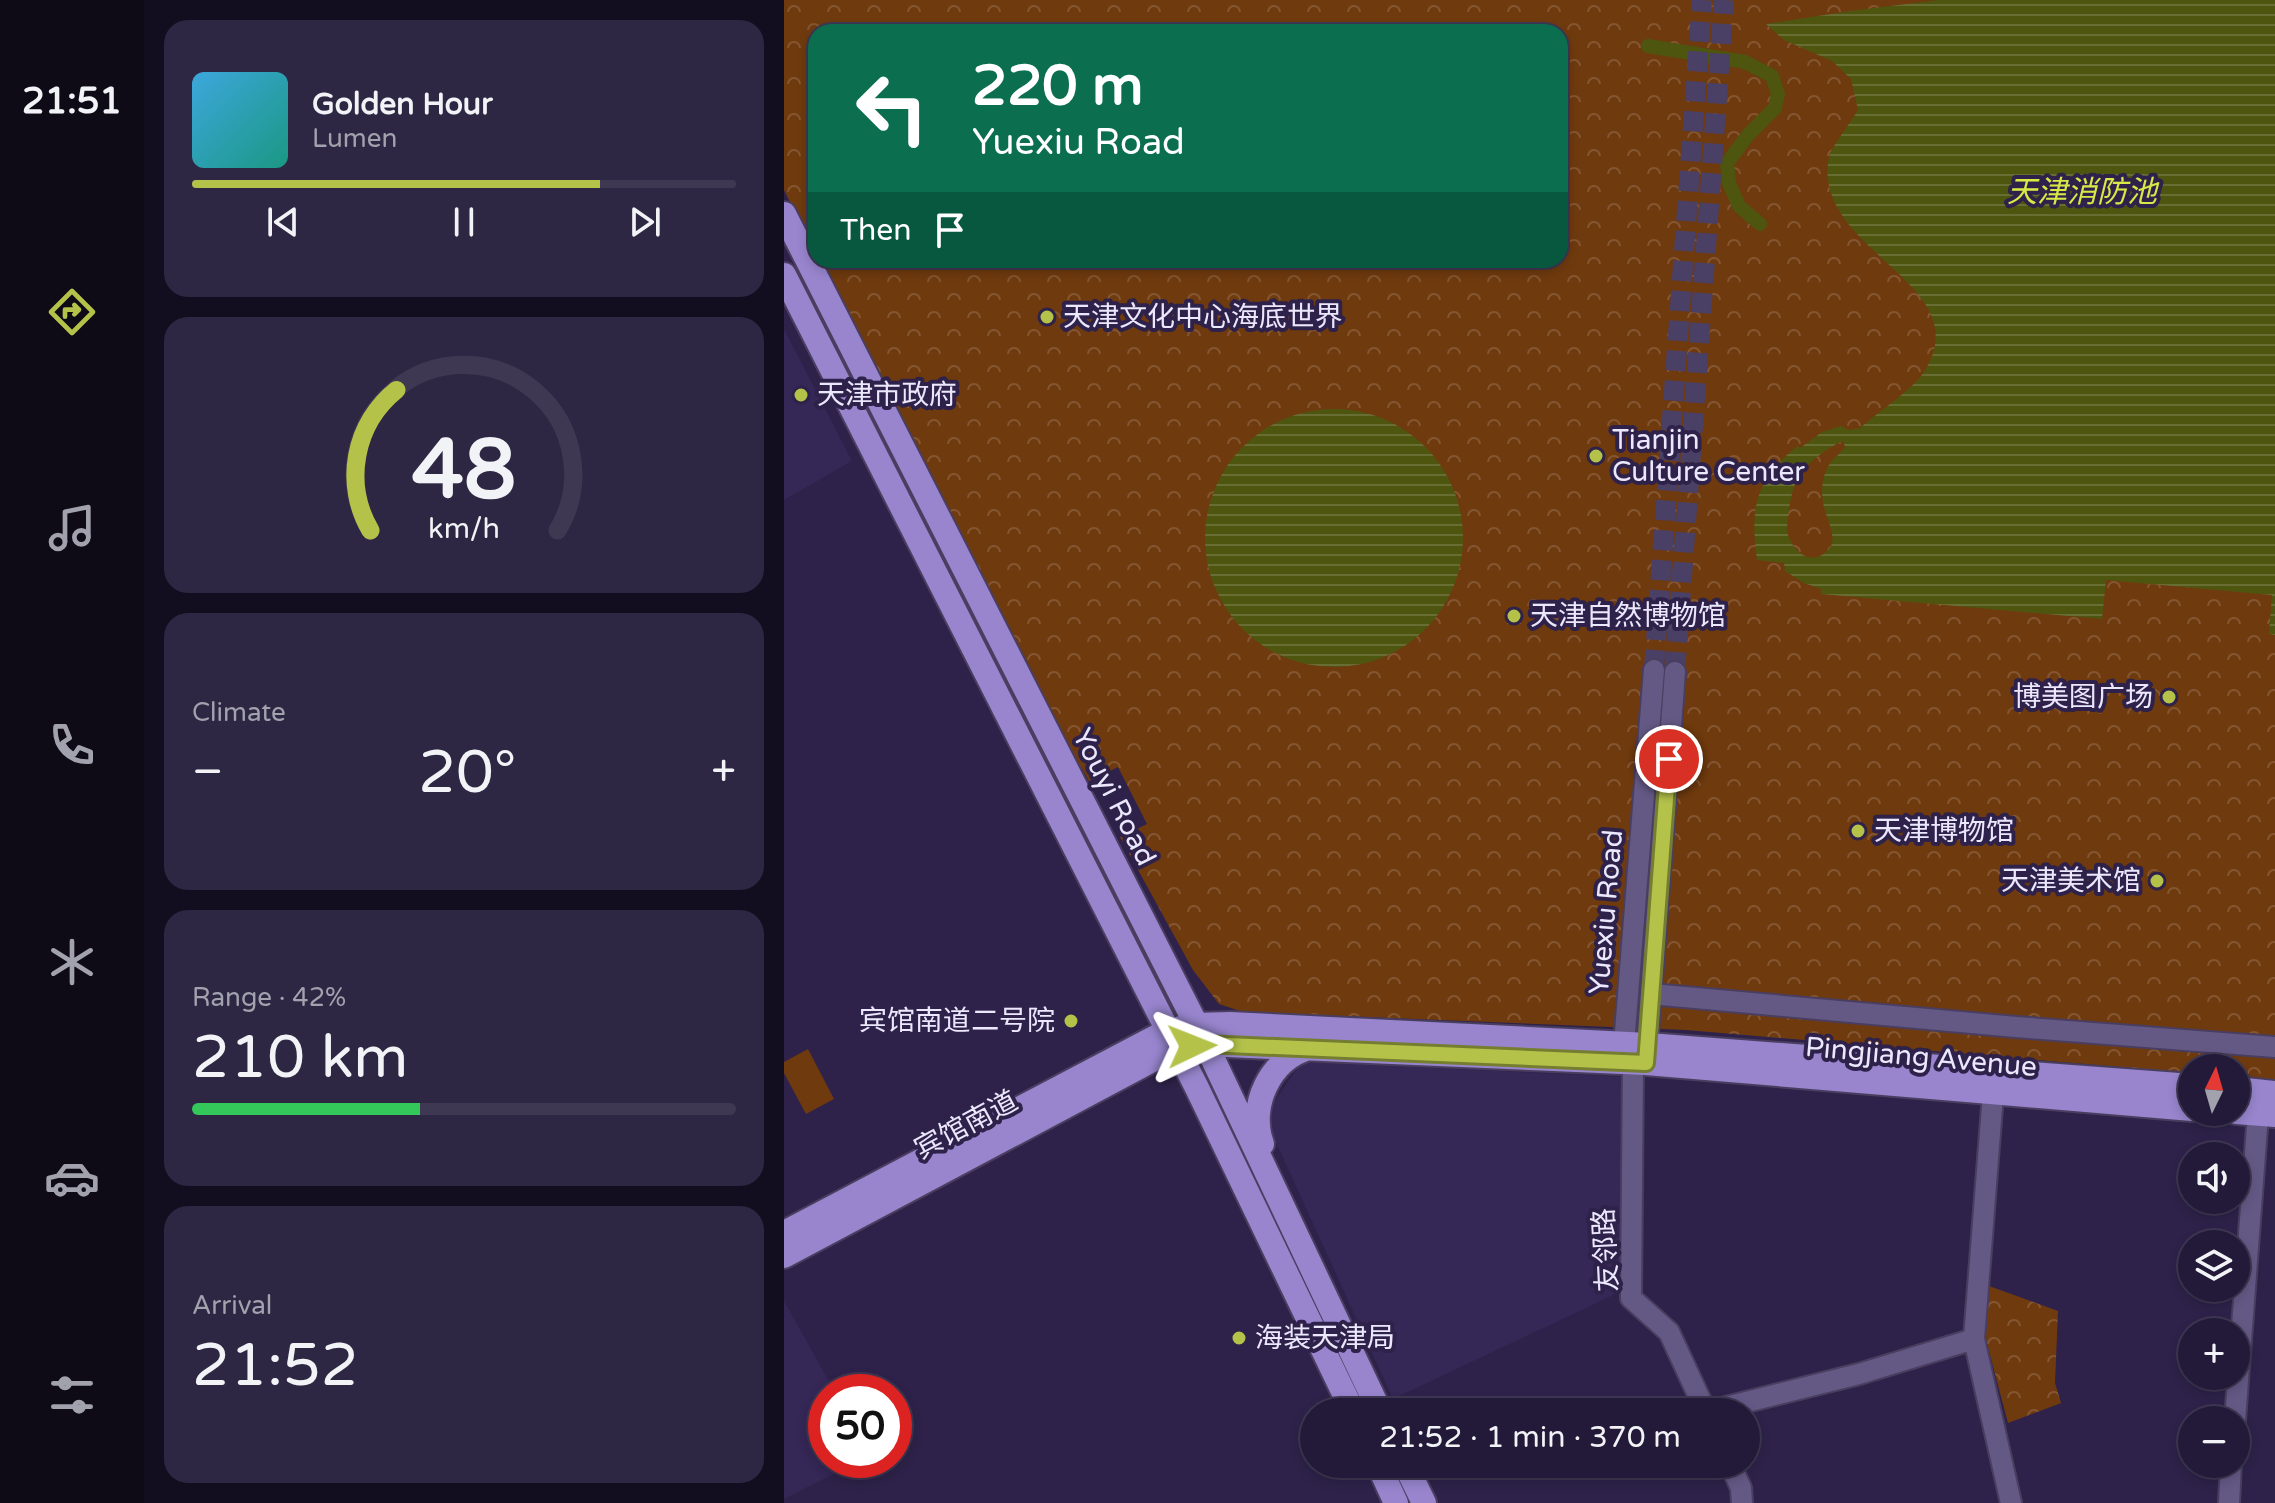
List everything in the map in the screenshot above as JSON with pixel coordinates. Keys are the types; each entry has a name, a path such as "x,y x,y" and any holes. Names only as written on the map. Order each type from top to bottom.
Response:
{"main road":[{"name":"Youyi Road","path":"784,214 808,261"},
{"name":"Youyi Road","path":"811,268 1201,1034 1373,1398"},
{"name":"Youyi Road","path":"784,275 1172,1040 1346,1398"},
{"path":"1172,1040 1230,1024 1634,1055 2178,1085"},
{"path":"1201,1034 1311,1047 1634,1055"},
{"name":"宾馆南道","path":"784,1233 1172,1040"},
{"name":"宾馆南道","path":"784,1256 1160,1056 1172,1040"},
{"path":"1278,1196 1275,1178 1260,1139 1257,1119 1259,1105 1265,1087 1281,1064 1293,1054 1311,1047"},
{"name":"Pingjiang Avenue","path":"1634,1055 1993,1094 2178,1108"},
{"path":"2250,1090 2275,1093"},
{"path":"1384,1478 1396,1503"},
{"path":"1412,1478 1424,1503"}],"street":[{"name":"Yuexiu Road","path":"1634,1055 1654,670"},
{"name":"Yuexiu Road","path":"1634,1055 1651,994 1675,672"},
{"path":"1651,994 2275,1047"},
{"name":"友邻路","path":"1634,1055 1631,1298 1669,1332 1700,1398"},
{"path":"1993,1094 1974,1339 2011,1503"},
{"path":"2236,1406 2256,1114"},
{"path":"1760,1399 1859,1374 1974,1339"},
{"path":"1736,1478 1742,1503"},
{"path":"2229,1503 2230,1478"}],"shaded area":[{"name":"天津市政府","path":"784,329 852,461 784,500"},
{"path":"1302,1062 1627,1077 1626,1289 1393,1398 1264,1116"},
{"path":"784,1301 825,1374 808,1374 808,1478 825,1478 784,1499"}],"green space":[{"name":"Tianjin Culture Center","path":"784,0 2275,0 2275,1080 2250,1078 2250,1054 2178,1054 2178,1072 1686,1030 1243,1012 1219,1004 1193,970 1120,837 1147,824 1118,767 1089,781 1015,653 823,268 1568,268 1568,24 808,24 808,239 784,190"},
{"path":"808,1049 834,1099 806,1114 784,1073 784,1062"},
{"path":"1989,1286 2058,1311 2055,1383 2061,1403 2008,1423 1985,1336"}],"water":[{"name":"天津消防池","path":"1939,0 2275,0 2275,635 2269,634 2272,595 2106,580 2102,619 1821,594 1821,589 1785,571 1784,563 1757,560 1756,510 1759,496 1772,471 1797,446 1800,448 1822,432 1841,426 1849,430 1860,428 1912,386 1924,372 1936,341 1931,314 1914,289 1844,218 1830,190 1829,157 1858,110 1851,79 1832,61 1784,40 1766,24","holes":["1843,441 1845,447 1829,465 1822,485 1832,544 1825,553 1808,557 1794,547 1788,535 1788,514 1794,487 1799,475 1819,455"]},
{"path":"1321,409 1347,409 1372,414 1395,424 1416,438 1434,456 1458,500 1463,538 1458,576 1448,599 1434,620 1416,638 1372,662 1347,667 1321,667 1296,662 1273,652 1252,638 1234,620 1210,576 1205,551 1205,525 1210,500 1220,477 1234,456 1252,438 1296,414"}],"waterway":[{"path":"1648,46 1745,62 1772,76 1778,94 1775,108 1748,135 1727,163 1729,183 1739,206 1760,224"}],"tunnel":[{"path":"1654,670 1702,0"},
{"path":"1675,672 1724,0"}],"place":[{"name":"天津文化中心海底世界","path":"1047,317"},
{"name":"天津市政府","path":"801,395"},
{"name":"Tianjin Culture Center","path":"1596,456"},
{"name":"天津自然博物馆","path":"1514,616"},
{"name":"博美图广场","path":"2169,697"},
{"name":"天津博物馆","path":"1858,831"},
{"name":"天津美术馆","path":"2157,881"},
{"name":"宾馆南道二号院","path":"1071,1021"},
{"name":"海装天津局","path":"1239,1338"}],"route":[{"path":"1192,1046 1311,1047 1646,1063 1669,759"}]}
